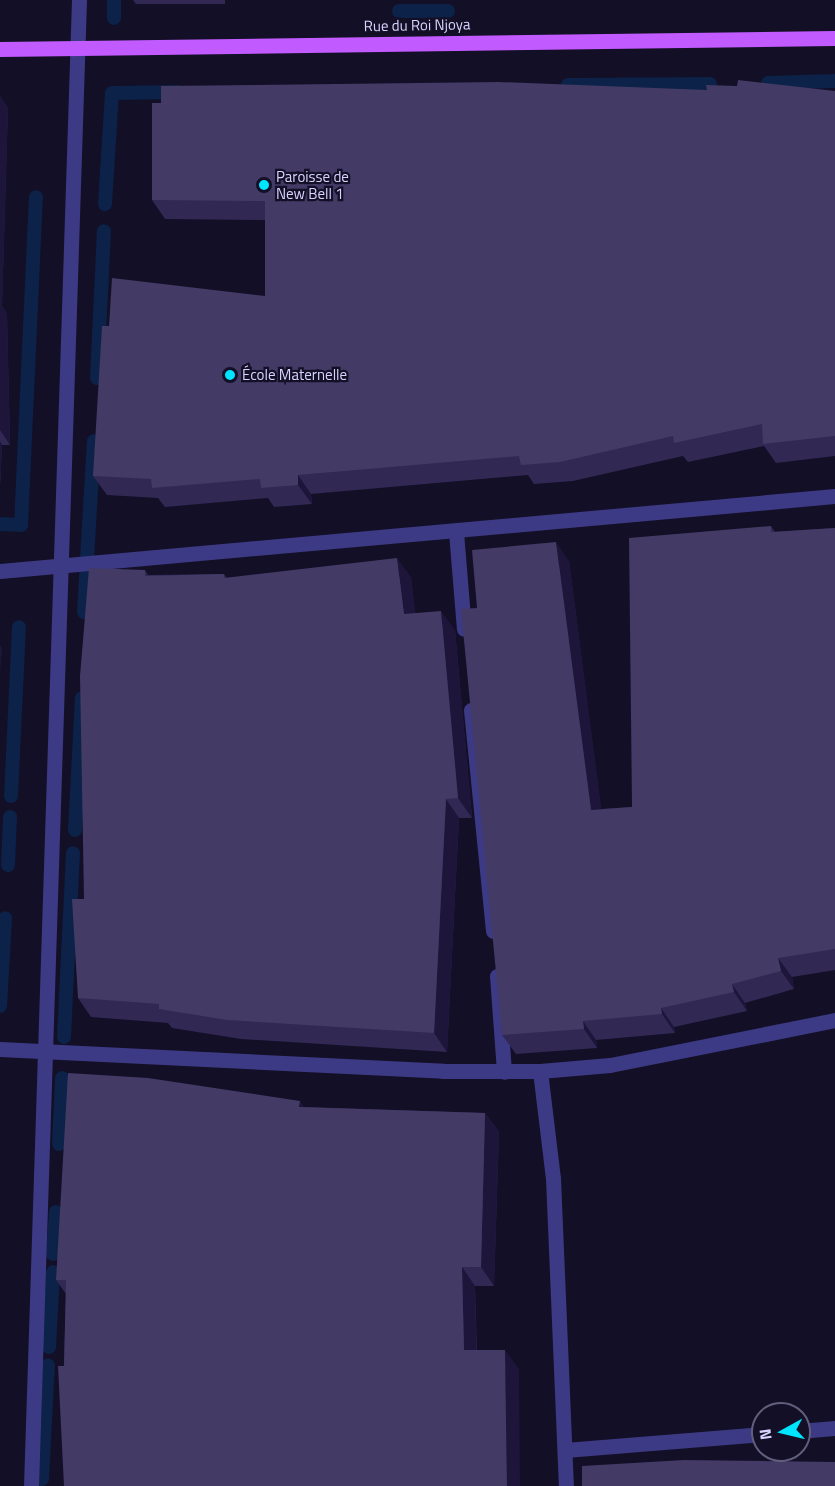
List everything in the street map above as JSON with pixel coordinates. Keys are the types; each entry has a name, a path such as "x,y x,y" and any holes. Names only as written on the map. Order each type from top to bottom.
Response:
{"main road":[{"name":"Rue du Roi Njoya","path":"0,49 835,38"}],"street":[{"path":"31,1486 44,1047 80,48 79,0"},
{"path":"0,571 61,569 835,496"},
{"path":"456,532 466,650"},
{"path":"470,697 504,1072"},
{"path":"0,1048 44,1047 504,1072 540,1071 610,1065 835,1020"},
{"path":"540,1071 553,1178 566,1486"},
{"path":"811,1430 835,1428"},
{"path":"565,1450 751,1435"}],"building":[{"path":"738,80 835,91 835,436 763,444 762,424 674,443 673,436 560,462 521,465 519,456 298,475 298,485 261,488 260,479 152,488 151,479 93,476 102,326 109,326 112,278 265,296 265,201 152,200 152,103 161,103 161,86 499,82 707,90 706,85 737,86"},
{"path":"771,526 771,532 835,528 835,949 778,958 781,971 732,984 734,992 661,1008 662,1014 583,1021 584,1029 502,1035 461,609 477,608 472,550 556,542 591,810 632,807 629,538"},
{"path":"397,558 404,614 441,611 458,798 446,799 434,1033 227,1020 159,1009 159,1004 78,998 72,899 84,899 80,676 89,568 145,570 145,576 224,574 224,578"},
{"path":"68,1073 148,1078 300,1101 299,1107 485,1113 481,1267 462,1267 464,1350 505,1350 507,1486 64,1486 58,1366 64,1366 66,1280 56,1280"},
{"path":"684,1460 835,1462 835,1486 582,1486 582,1466"}],"waterway":[{"path":"114,0 114,18"},
{"path":"399,11 448,11"},
{"path":"768,83 835,81"},
{"path":"568,85 710,84"},
{"path":"105,204 112,93 178,92"},
{"path":"0,524 21,525 36,197"},
{"path":"97,378 104,231"},
{"path":"84,612 94,441"},
{"path":"11,796 19,627"},
{"path":"75,830 82,698"},
{"path":"8,865 10,817"},
{"path":"64,1037 73,853"},
{"path":"0,1006 5,918"},
{"path":"59,1144 62,1078"},
{"path":"53,1254 56,1212"},
{"path":"49,1347 53,1272"},
{"path":"42,1479 48,1365"}],"place":[{"name":"Paroisse de New Bell 1","path":"264,185"},
{"name":"École Maternelle","path":"230,375"}]}
